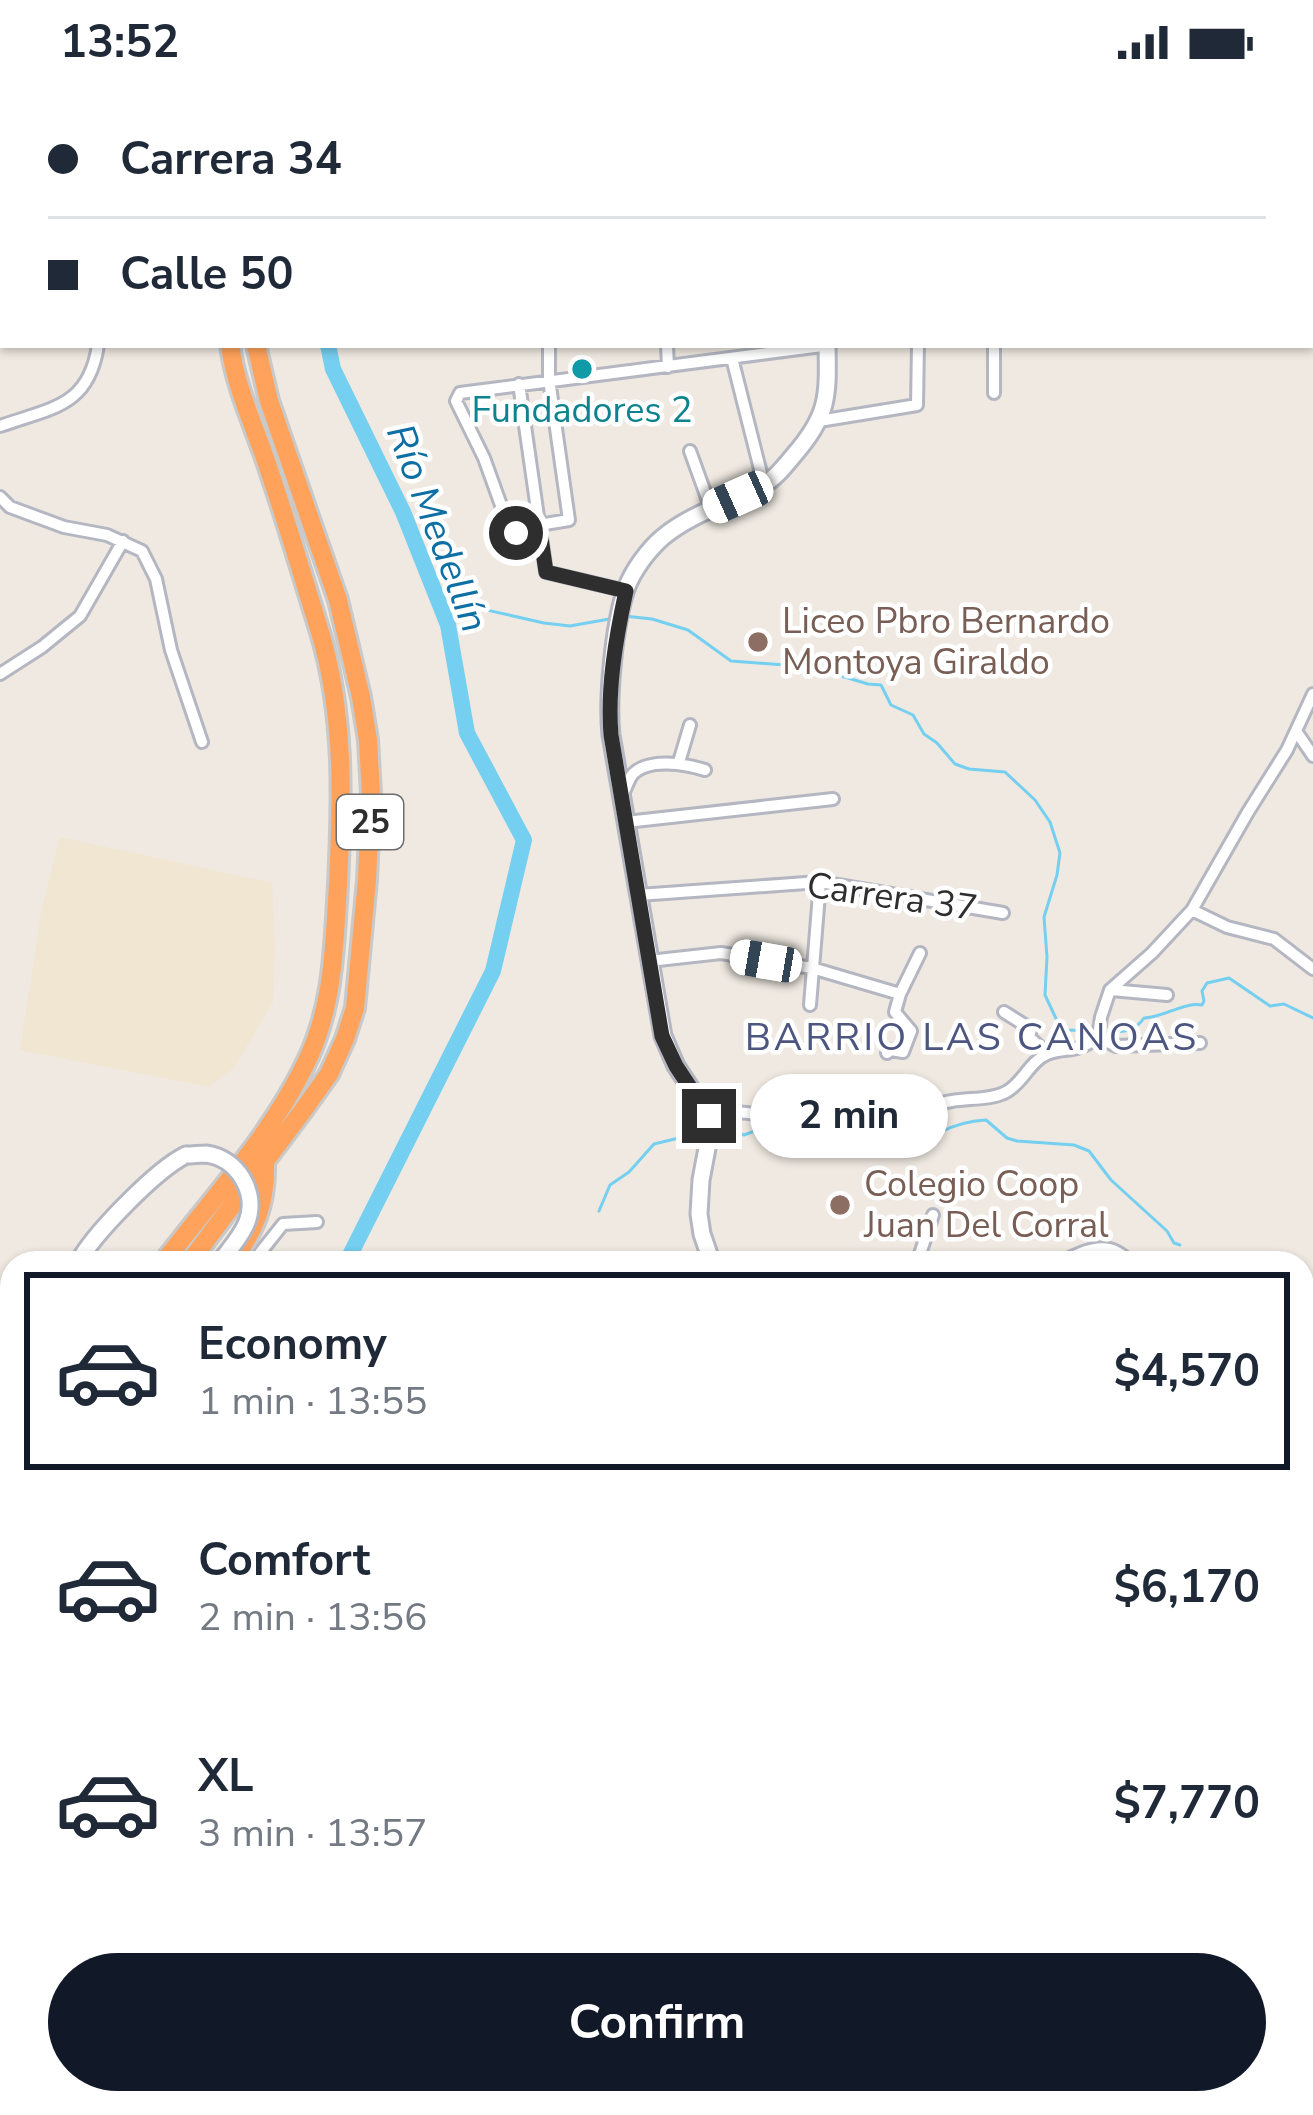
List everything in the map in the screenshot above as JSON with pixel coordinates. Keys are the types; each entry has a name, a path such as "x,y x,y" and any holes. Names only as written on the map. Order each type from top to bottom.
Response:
{"highway":[{"name":"25","path":"172,1251 286,1100 322,1025 333,978 340,817 335,694 231,348"},
{"name":"25","path":"198,1251 328,1073 345,1040 355,1008 367,880 368,740 347,635 269,401 257,348"},
{"path":"238,1251 262,1209 265,1162"}],"street":[{"path":"0,427 74,397 93,371 97,348"},
{"path":"549,348 549,379 568,520 540,531 516,533 456,400 460,392 549,379 806,348"},
{"path":"667,348 668,367"},
{"path":"708,1251 699,1214 709,1116 662,1036 621,795 610,710 619,622 633,574 662,538 686,521 764,485 800,449 826,402 828,348"},
{"path":"819,421 916,405 918,348"},
{"path":"994,348 994,393"},
{"path":"732,358 764,485"},
{"path":"518,384 546,572 626,591"},
{"path":"690,451 711,509"},
{"path":"0,497 10,508 64,527 107,535 142,550 156,579 171,650 202,742"},
{"path":"0,674 80,616 123,541"},
{"path":"1098,1037 1110,990 1192,910 1313,694"},
{"path":"679,762 690,725"},
{"path":"1296,731 1313,756"},
{"path":"621,795 634,773 644,768 679,762 705,770"},
{"path":"626,822 833,799"},
{"path":"811,1005 820,882"},
{"name":"Carrera 37","path":"638,895 820,882 1003,913"},
{"path":"1192,910 1227,927 1274,939 1313,969"},
{"path":"650,961 721,953 812,968 900,994"},
{"path":"887,1052 903,1052 910,1031 895,1012 920,953"},
{"path":"1110,990 1167,995"},
{"path":"1004,1012 1030,1029 1029,1036 1042,1049 1052,1052 1071,1052 1098,1037"},
{"path":"1098,1037 1116,1046 1200,1042"},
{"path":"709,1116 747,1111 821,1130 862,1126 947,1101 1005,1093 1052,1052"},
{"path":"87,1251 170,1163 186,1155 207,1154 238,1171 248,1189 246,1226 228,1251"},
{"path":"920,1251 933,1215"},
{"path":"262,1251 283,1224 317,1222"},
{"path":"1085,1251 1108,1247 1118,1251"}],"shaded area":[{"path":"60,837 272,883 273,1002 234,1068 209,1087 20,1050 42,908"}],"waterway":[{"name":"Río Medellín","path":"329,348 333,369 403,512 448,625 467,733 524,840 493,971 352,1251"},
{"path":"438,599 570,626 615,618"},
{"path":"624,616 688,630 731,661 811,667 881,685 891,705 913,715 924,734 955,764 1005,772 1050,822 1060,853 1044,917 1045,995 1059,1025 1094,1031"},
{"path":"1104,1032 1127,1031 1144,1018 1202,1005 1207,983 1229,978 1270,1006 1284,1004 1313,1018"},
{"name":"BARRIO LAS CANOAS","path":"790,1129 815,1140 891,1132 926,1143 952,1127 986,1120 1017,1141 1074,1145 1089,1151 1111,1180 1180,1245"},
{"name":"BARRIO LAS CANOAS","path":"720,1128 744,1135 776,1123"},
{"name":"BARRIO LAS CANOAS","path":"599,1211 610,1185 654,1144 704,1127"}],"place":[{"name":"Fundadores 2","path":"582,369"},
{"name":"Liceo Pbro Bernardo Montoya Giraldo","path":"758,642"},
{"name":"Colegio Coop Juan Del Corral","path":"840,1205"}],"district":[{"name":"BARRIO LAS CANOAS","path":"972,1037"}],"route":[{"path":"516,533 541,538 546,572 626,591 619,622 611,735 662,1036 709,1116"}]}
